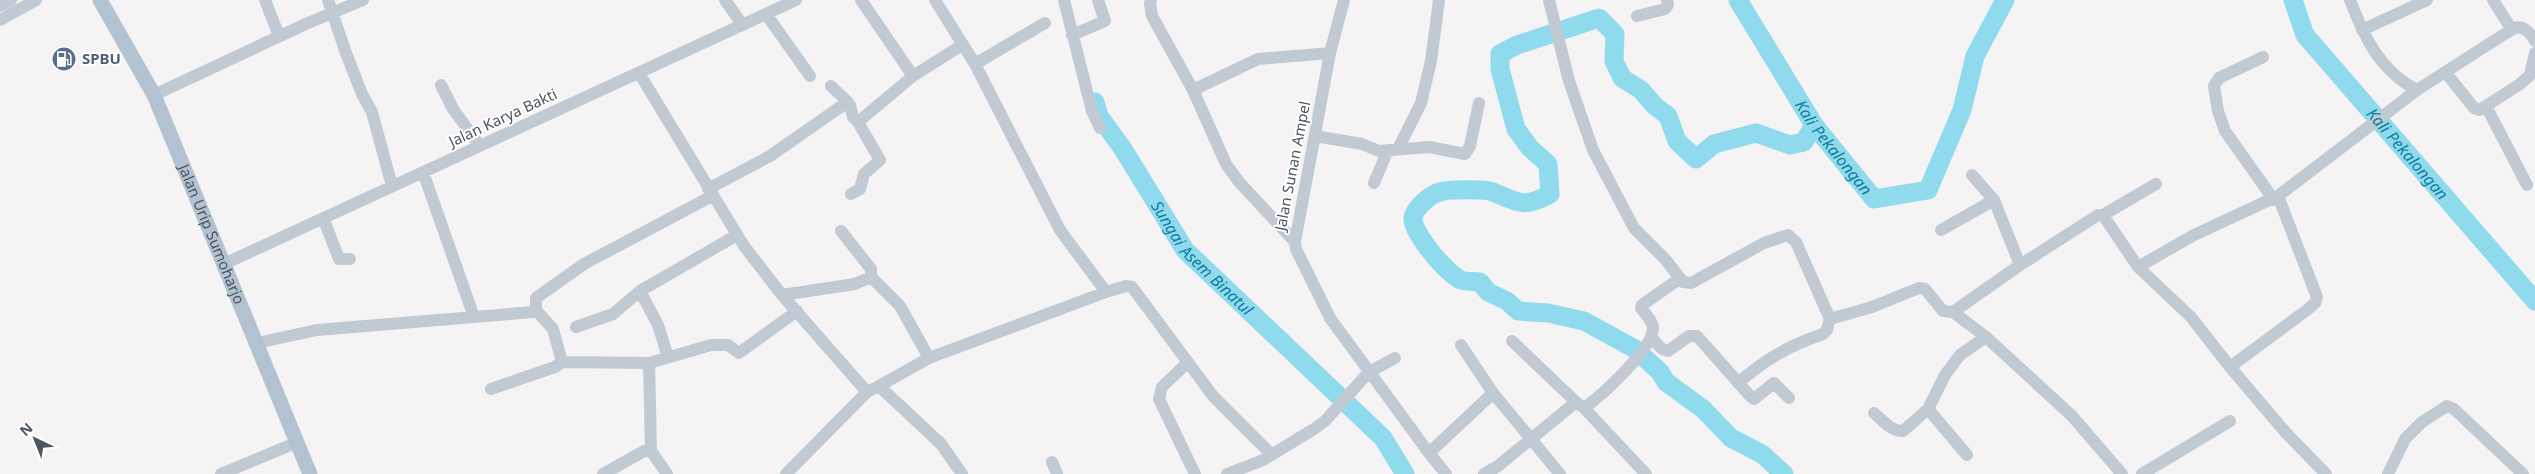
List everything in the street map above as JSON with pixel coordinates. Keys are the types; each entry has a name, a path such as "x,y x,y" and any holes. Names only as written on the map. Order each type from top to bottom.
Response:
{"main road":[{"name":"Jalan Urip Sumoharjo","path":"100,0 154,94 310,474"}],"street":[{"path":"0,6 11,0"},
{"path":"0,20 36,0"},
{"path":"265,0 279,36"},
{"path":"328,0 346,53 372,112 392,186"},
{"path":"154,94 332,12 363,0"},
{"path":"725,0 742,24"},
{"name":"Jalan Karya Bakti","path":"224,264 324,220 392,186 796,0"},
{"path":"860,0 913,76"},
{"path":"935,0 975,64 1060,230 1106,292"},
{"path":"1064,0 1092,111 1100,128"},
{"path":"1074,34 1105,21 1098,0"},
{"path":"1151,0 1150,10 1152,16 1193,90 1226,164 1239,182 1295,242"},
{"name":"Jalan Sunan Ampel","path":"1344,0 1330,53 1295,242 1300,259 1330,318 1446,474"},
{"path":"1374,183 1421,104 1431,61 1439,0"},
{"path":"1549,0 1569,81 1593,150 1634,228 1666,259 1679,279 1691,283 1764,244 1788,235 1796,242 1830,319 1828,330 1823,334 1782,349 1762,362 1738,383"},
{"path":"1637,16 1665,9 1668,5 1667,0"},
{"path":"2350,0 2362,30 2376,55 2396,77 2417,90"},
{"path":"2362,30 2427,0"},
{"path":"2493,0 2512,30"},
{"path":"766,14 810,76"},
{"path":"975,64 1044,24"},
{"path":"2138,267 2194,235 2276,198 2417,90 2512,30 2519,27 2525,29 2535,41"},
{"path":"858,122 913,76 962,45"},
{"path":"1193,90 1258,59 1330,53"},
{"path":"2446,73 2477,110 2520,84 2530,75 2535,53"},
{"path":"2230,368 2307,310 2315,303 2317,297 2276,198 2225,131 2218,111 2214,86 2220,76 2262,57"},
{"path":"639,73 737,234 782,295 873,389 941,444 962,474"},
{"path":"441,85 453,109 480,146"},
{"path":"831,86 848,102 853,110 853,116 880,160 864,174 860,189 851,194"},
{"path":"562,362 553,329 536,310 536,298 584,264 770,156 848,102"},
{"path":"1315,136 1362,144 1379,151 1429,147 1465,154 1470,146 1479,103"},
{"path":"2486,106 2527,185"},
{"path":"423,172 474,316"},
{"path":"1972,175 1994,200 2020,265"},
{"path":"1953,312 2020,265 2098,215 2103,215 2156,184"},
{"path":"1941,230 1994,200"},
{"path":"2103,215 2138,267 2191,317 2230,368 2287,434 2326,474"},
{"path":"324,220 339,259 350,259"},
{"path":"841,231 871,269 871,277 900,306 929,358"},
{"path":"576,327 613,314 640,290 737,234"},
{"path":"782,295 855,284 871,277"},
{"path":"1484,474 1498,466 1533,438 1620,377 1648,342 1652,324 1641,308 1642,304 1679,279"},
{"path":"786,474 873,389 929,358 1126,286 1132,287 1226,410 1272,454"},
{"path":"1830,319 1872,307 1919,288 1925,289 1943,311 1953,312 1986,337 2072,416 2122,474"},
{"path":"640,290 658,325 668,357"},
{"path":"257,343 317,330 536,310"},
{"path":"491,389 555,367 562,362 649,362 712,345 728,345 739,353 797,311"},
{"path":"1648,342 1668,351 1689,336 1696,336 1754,399 1774,383 1789,398"},
{"path":"1874,413 1898,431 1908,427 1928,409 1950,367 1960,355 1986,337"},
{"path":"1512,341 1580,405 1646,474"},
{"path":"1461,345 1493,393 1533,438 1560,474"},
{"path":"1228,474 1272,454 1314,429 1347,397 1369,372 1396,358"},
{"path":"649,362 651,451 667,474"},
{"path":"1188,362 1162,387 1159,399 1195,474"},
{"path":"1429,453 1493,393"},
{"path":"2388,474 2406,439 2422,422 2447,406 2454,409 2523,474"},
{"path":"1928,409 1967,456"},
{"path":"2142,474 2230,421"},
{"path":"221,474 298,442"},
{"path":"603,474 644,451 651,451"}],"waterway":[{"name":"Kali Pekalongan","path":"1738,0 1814,125 1874,199 1928,190 1962,110 1975,56 2005,0"},
{"name":"Kali Pekalongan","path":"2293,0 2305,35 2535,301"},
{"path":"1784,474 1762,454 1731,438 1703,409 1666,382 1660,372 1635,349 1584,321 1548,313 1518,311 1507,301 1488,292 1480,282 1463,281 1455,276 1439,262 1424,243 1414,225 1413,218 1416,210 1432,195 1444,191 1489,191 1514,201 1527,203 1550,194 1548,164 1530,148 1516,129 1500,69 1500,54 1517,45 1599,18 1615,34 1614,61 1622,78 1641,90 1655,106 1668,116 1677,141 1696,159 1714,144 1756,133 1790,145 1804,142 1814,125"},
{"name":"Sungai Asem Binatul","path":"1095,102 1099,116 1123,149 1185,250 1383,438 1405,474"}],"place":[{"name":"SPBU","path":"64,59"}]}
